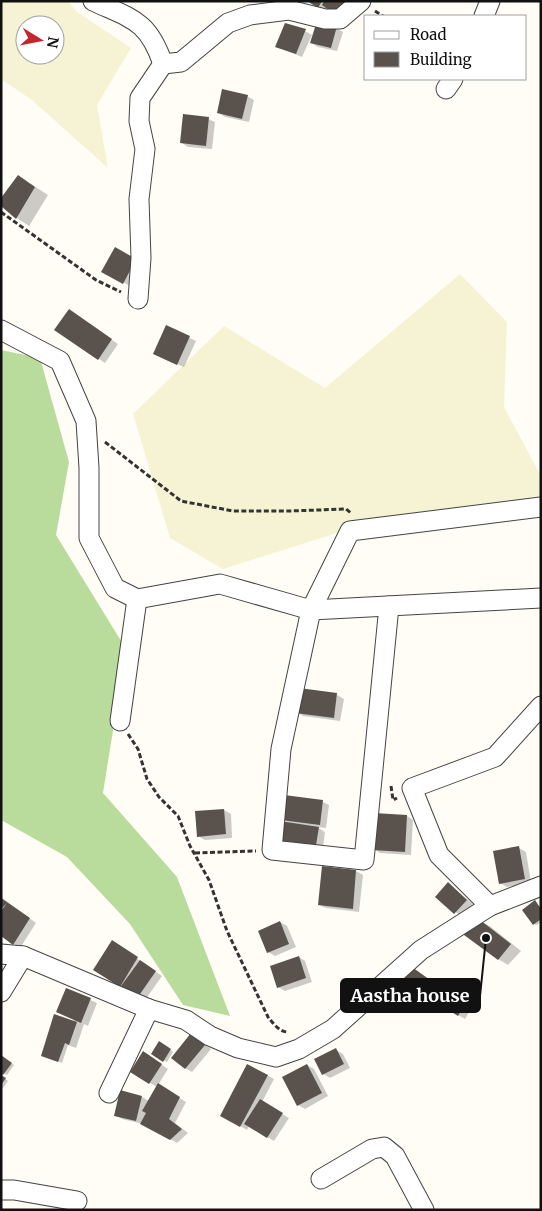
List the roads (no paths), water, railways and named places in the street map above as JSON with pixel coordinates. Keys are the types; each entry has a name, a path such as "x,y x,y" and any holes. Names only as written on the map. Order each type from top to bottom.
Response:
{"street":[{"path":"93,1 136,21 150,33 163,64"},
{"path":"138,299 141,258 139,199 146,149 139,122 140,98 163,64 181,62 228,23 250,15 289,10 325,20 340,19 361,1"},
{"path":"484,15 490,1"},
{"path":"1,330 60,362 86,421 88,538 115,588 137,599 220,584 311,610 541,598"},
{"path":"389,606 364,860 272,850 281,749 311,610 350,531 541,507"},
{"path":"120,721 137,599"},
{"path":"490,906 439,855 412,788 495,757 541,706"},
{"path":"1,954 23,956 149,1008 186,1020 210,1036 238,1048 276,1057 299,1049 333,1029 421,950 490,906 541,886"},
{"path":"1,992 23,956"},
{"path":"109,1092 149,1008"},
{"path":"321,1179 372,1149 384,1147 395,1156 424,1210"},
{"path":"1,1190 14,1190 77,1201"}],"place":[{"name":"Aastha house","path":"486,938"}]}
